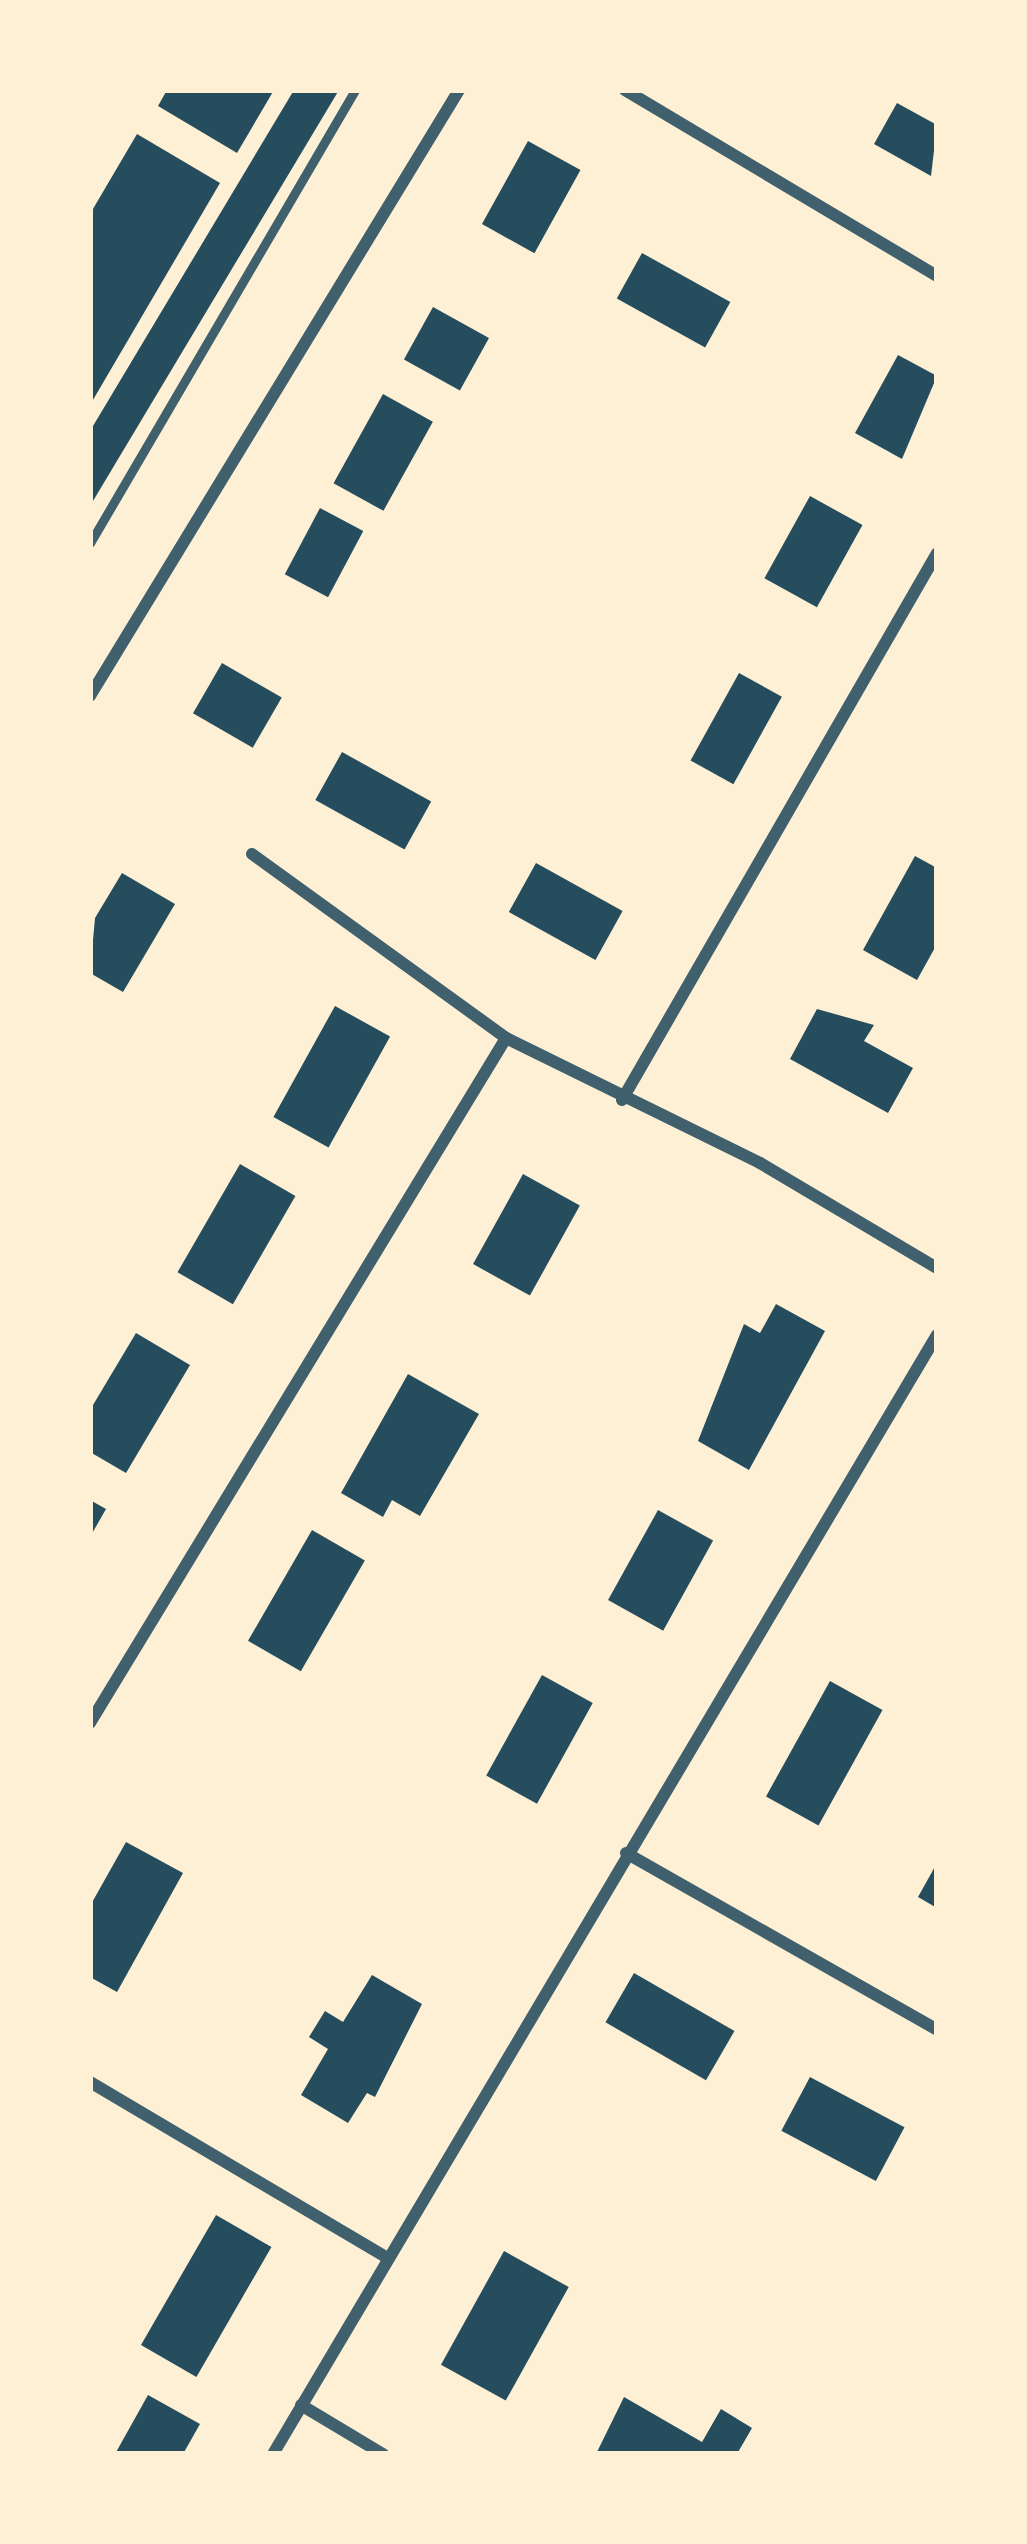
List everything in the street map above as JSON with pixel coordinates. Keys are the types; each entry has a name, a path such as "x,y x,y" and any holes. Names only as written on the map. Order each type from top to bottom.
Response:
{"street":[{"path":"90,696 459,90"},
{"path":"625,90 937,276"},
{"path":"622,1100 937,553"},
{"path":"252,854 506,1038 622,1100 760,1163 937,1268"},
{"path":"90,1723 506,1038"},
{"path":"273,2454 937,1335"},
{"path":"626,1853 937,2030"},
{"path":"90,2082 388,2258"},
{"path":"301,2405 383,2454"}],"lane":[{"path":"90,543 355,90"}],"building":[{"path":"167,90 274,90 237,153 158,106"},
{"path":"294,90 339,90 90,506 90,431"},
{"path":"897,103 937,125 931,176 874,144"},
{"path":"137,134 220,183 90,405 90,214"},
{"path":"528,141 580,170 534,253 482,224"},
{"path":"642,253 730,302 705,347 617,298"},
{"path":"433,307 489,338 460,391 404,359"},
{"path":"898,355 937,376 902,459 855,433"},
{"path":"383,394 433,422 383,511 334,483"},
{"path":"810,496 862,525 817,607 764,578"},
{"path":"320,508 363,531 328,597 285,574"},
{"path":"222,663 282,698 253,748 193,713"},
{"path":"739,673 782,697 733,784 691,760"},
{"path":"342,752 431,801 405,850 315,800"},
{"path":"915,856 937,868 937,944 917,980 863,950"},
{"path":"536,863 623,911 595,960 509,912"},
{"path":"122,873 175,904 123,992 90,973 95,918"},
{"path":"335,1006 390,1037 329,1148 273,1117"},
{"path":"817,1009 874,1025 864,1041 913,1068 888,1113 790,1059"},
{"path":"240,1164 295,1196 233,1304 178,1272"},
{"path":"523,1174 580,1206 530,1296 473,1264"},
{"path":"776,1304 825,1331 749,1470 698,1441 744,1324 760,1333"},
{"path":"136,1333 190,1365 126,1473 90,1452 90,1410"},
{"path":"408,1374 479,1414 420,1516 392,1500 383,1517 341,1493"},
{"path":"90,1500 106,1509 90,1537"},
{"path":"658,1510 713,1541 663,1631 608,1600"},
{"path":"312,1530 365,1560 301,1671 248,1641"},
{"path":"542,1675 593,1703 537,1804 486,1776"},
{"path":"830,1681 882,1710 818,1826 766,1796"},
{"path":"126,1842 183,1873 117,1992 90,1977 90,1906"},
{"path":"937,1863 937,1908 918,1897"},
{"path":"634,1973 734,2031 706,2080 606,2022"},
{"path":"372,1975 422,2004 375,2097 367,2093 348,2123 301,2095 328,2049 309,2037 325,2011 343,2022"},
{"path":"810,2077 904,2127 876,2181 781,2131"},
{"path":"216,2215 271,2247 196,2377 141,2345"},
{"path":"504,2251 569,2287 506,2401 441,2365"},
{"path":"148,2395 200,2424 183,2454 115,2454"},
{"path":"624,2397 702,2442 721,2409 752,2428 737,2454 596,2454"}]}
